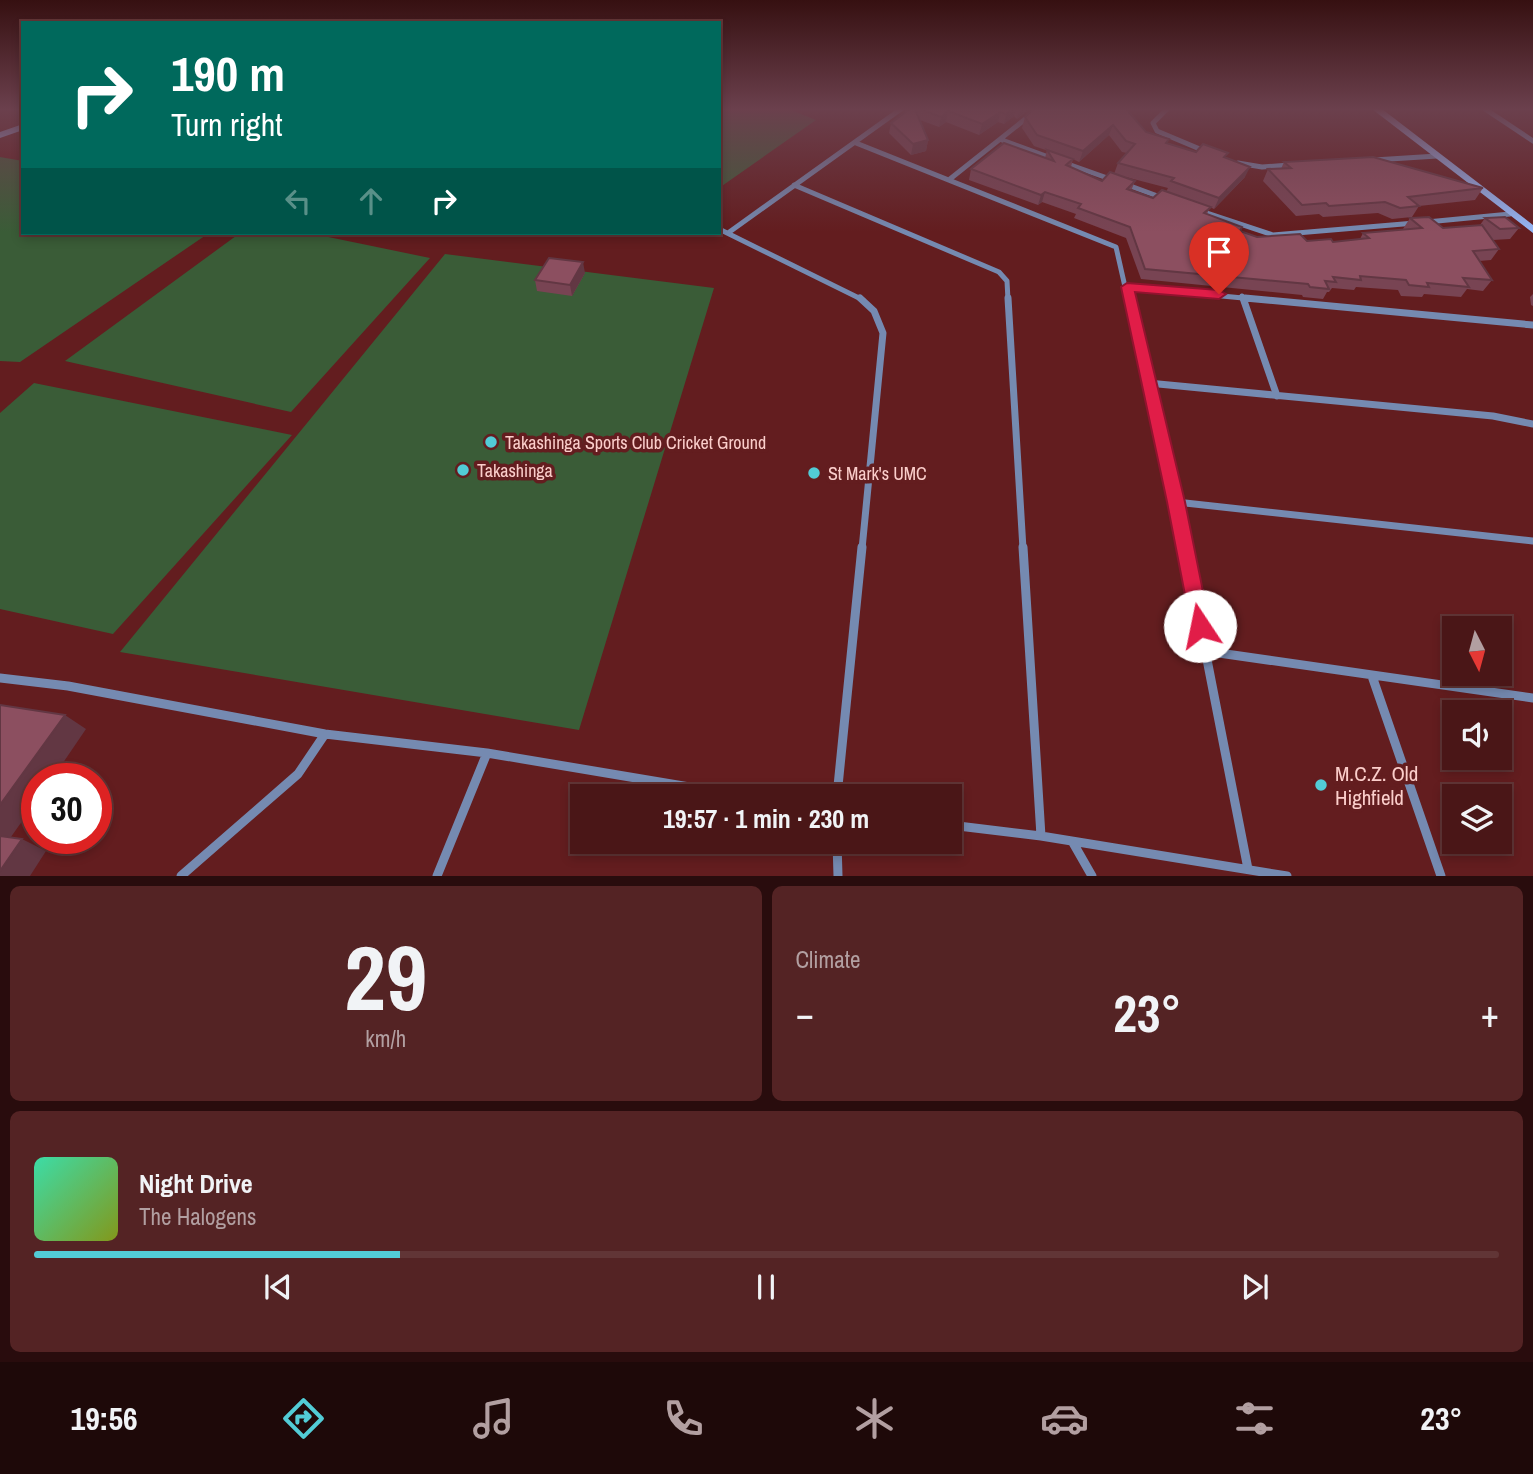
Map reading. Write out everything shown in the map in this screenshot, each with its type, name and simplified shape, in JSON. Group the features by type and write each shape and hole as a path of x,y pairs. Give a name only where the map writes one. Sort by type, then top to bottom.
{"street":[{"path":"728,233 846,150"},
{"path":"874,150 1112,244 1118,251 1176,502 1248,869"},
{"path":"950,179 989,150"},
{"path":"1029,150 1169,200"},
{"path":"1203,150 1218,156"},
{"path":"1429,150 1533,230"},
{"path":"1369,160 1437,156"},
{"path":"1229,161 1254,167 1302,164"},
{"path":"794,185 999,272 1007,281 1041,836"},
{"path":"1195,209 1273,235 1510,214"},
{"path":"721,230 862,299 874,312 883,333 837,784"},
{"path":"1127,287 1533,325"},
{"path":"1242,296 1277,396"},
{"path":"1149,383 1493,416 1533,424"},
{"path":"1176,502 1533,541"},
{"path":"1205,651 1533,698"},
{"path":"1372,676 1441,876"},
{"path":"0,678 68,686 325,734 487,753 672,784"},
{"path":"181,876 298,774 325,734"},
{"path":"436,876 487,753"},
{"path":"962,826 1041,836 1287,876"},
{"path":"1072,841 1092,876"},
{"path":"837,854 838,876"}],"green space":[{"path":"721,150 773,150 721,187"},
{"path":"0,157 21,161 21,235 206,235 20,362 0,361"},
{"path":"237,235 319,235 430,258 291,412 65,361"},
{"name":"Takashinga","path":"445,254 714,288 579,730 120,652"},
{"path":"34,383 292,435 113,634 0,609 0,413"}],"building":[{"path":"995,150 1023,150 1054,161 1047,150 1073,159 1066,165 1102,181 1110,172 1135,181 1127,189 1153,198 1162,190 1211,207 1204,213 1242,227 1240,231 1257,237 1300,234 1307,241 1331,239 1333,242 1369,238 1363,233 1422,228 1410,218 1429,217 1443,228 1482,225 1499,249 1473,251 1492,280 1463,278 1469,287 1427,283 1429,287 1409,285 1406,280 1360,276 1361,280 1333,277 1336,282 1325,281 1329,289 1310,287 1308,284 1145,269 1130,227 1078,208 1081,204 1045,192 1041,195 971,169"},
{"path":"1130,150 1196,152 1219,150 1228,153 1224,157 1250,167 1219,198 1171,181 1174,178 1118,163"},
{"path":"1373,157 1483,188 1408,197 1419,206 1400,208 1385,202 1302,205 1268,169 1291,168 1284,162"},
{"path":"1505,217 1519,228 1500,229 1485,218"},
{"path":"549,258 583,262 570,285 535,280"},
{"path":"0,705 65,715 30,763 21,763 21,776 0,805"},
{"path":"0,836 21,839 21,840 0,871"}],"place":[{"name":"Takashinga Sports Club Cricket Ground","path":"491,442"},
{"name":"Takashinga","path":"463,470"},
{"name":"St Mark's UMC","path":"814,473"},
{"name":"M.C.Z. Old Highfield","path":"1321,785"}],"route":[{"path":"1200,626 1176,502 1127,287 1219,294"}]}
